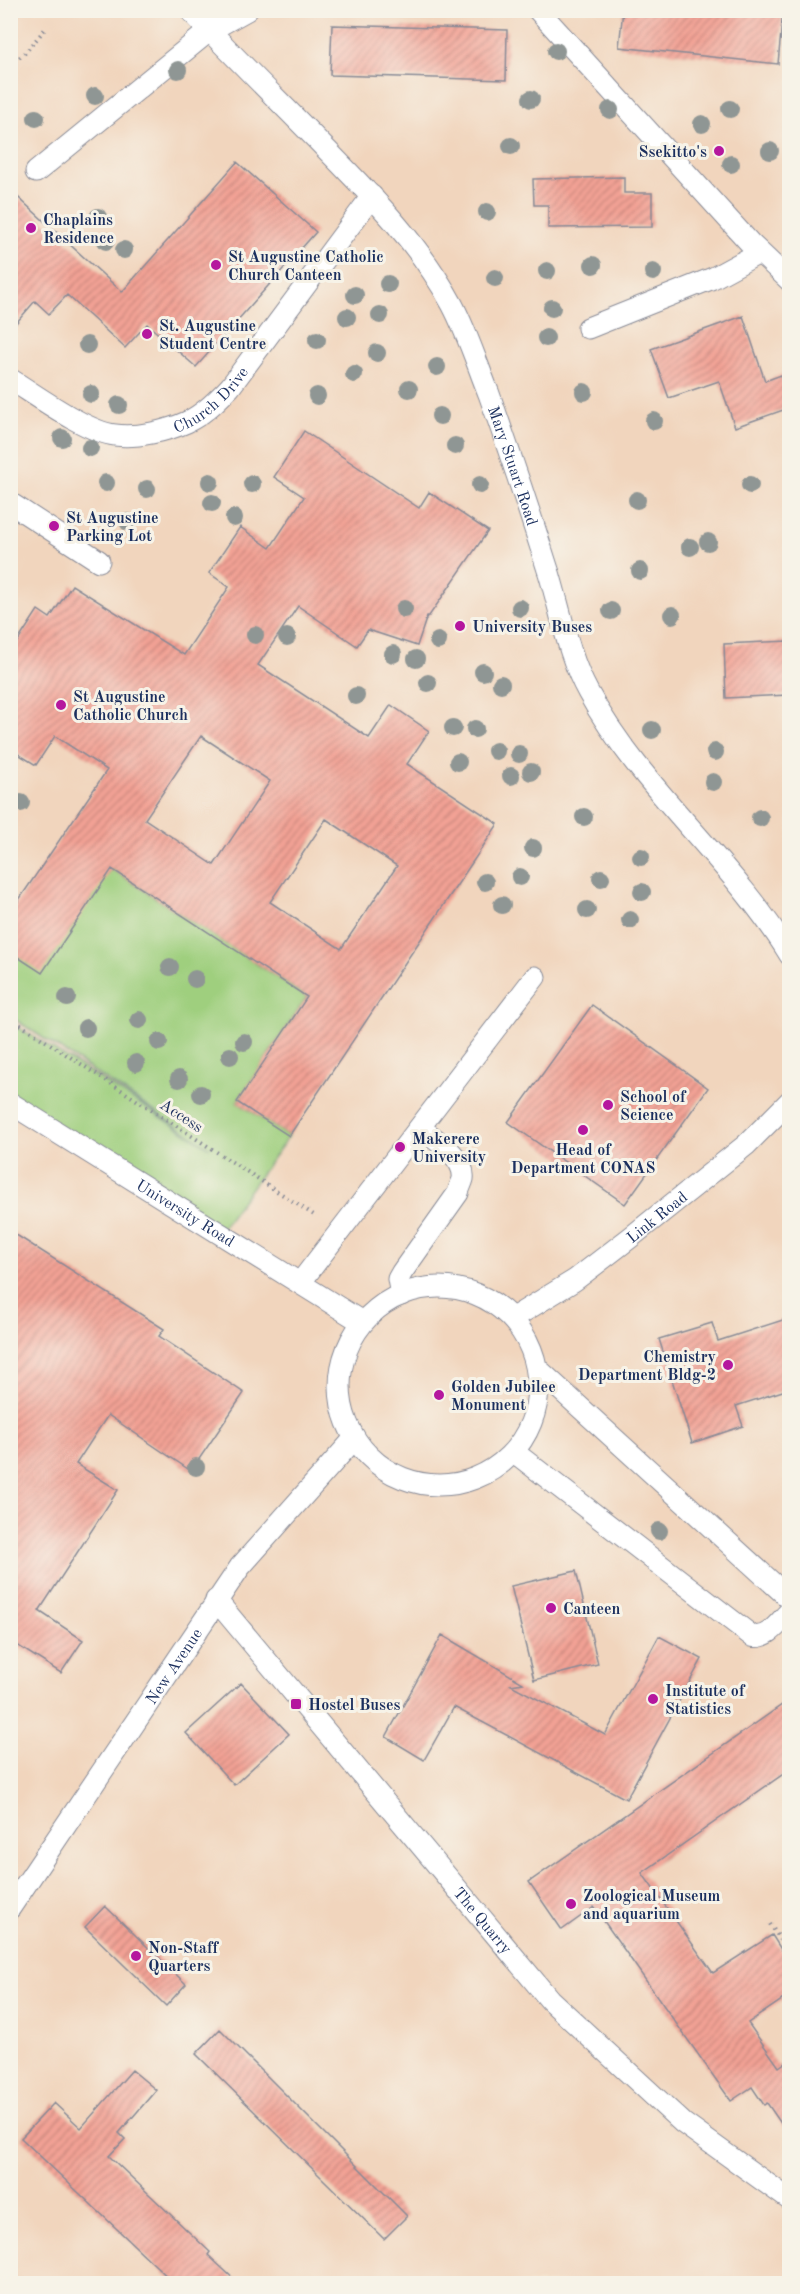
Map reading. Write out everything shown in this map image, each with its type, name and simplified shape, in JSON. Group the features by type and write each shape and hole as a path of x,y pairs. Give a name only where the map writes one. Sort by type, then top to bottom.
{"lane":[{"name":"Mary Stuart Road","path":"190,10 372,196 404,232 452,303 469,341 507,443 570,647 587,690 611,729 638,765 751,900 789,955"},
{"path":"36,172 209,31 247,10"},
{"path":"538,10 759,253 789,281"},
{"name":"Church Drive","path":"10,379 95,429 114,435 141,435 187,422 201,413 230,387 372,196"},
{"path":"588,328 713,278 759,253"},
{"path":"10,502 99,561"},
{"path":"300,1284 535,976"},
{"name":"Link Road","path":"513,1318 575,1280 631,1237 746,1145 789,1101"},
{"name":"University Road","path":"10,1103 362,1322"},
{"path":"401,1295 398,1279 458,1193 463,1180 463,1171 458,1159 420,1128"},
{"path":"454,1287 486,1298 513,1318 530,1342 539,1370 539,1399 530,1428 514,1452 490,1472 461,1483 431,1486 401,1478 374,1462 354,1439 342,1410 339,1379 346,1349 362,1322 388,1300 401,1295 419,1288 454,1287"},
{"path":"539,1370 789,1599"},
{"name":"New Avenue","path":"10,1908 216,1600 271,1531 354,1439"},
{"path":"514,1452 752,1636 762,1637 768,1633 789,1611"},
{"name":"The Quarry","path":"216,1600 550,2000 683,2123 789,2200"}],"path":[{"path":"10,65 26,53 45,29"},
{"name":"Access","path":"10,1018 340,1232"},
{"path":"770,1924 789,1954"}],"shaded area":[{"name":"Makerere University","path":"11,11 789,11 789,2283 11,2283"}],"green space":[{"path":"112,869 307,997 237,1102 289,1136 219,1232 11,1101 10,1022 210,1148 11,1017 11,952"}],"building":[{"path":"623,10 783,10 778,64 619,47"},
{"path":"332,25 507,30 506,80 330,75"},
{"name":"St Augustine Catholic Church Canteen","path":"237,162 316,232 196,367 147,324 125,348 67,295 49,314 35,301 10,330 10,190 122,292"},
{"path":"624,177 624,193 652,193 652,227 548,228 548,205 534,205 533,179"},
{"path":"743,316 765,381 789,372 789,408 735,427 719,381 669,398 651,349"},
{"path":"304,431 419,508 429,492 488,531 427,616 417,646 368,630 357,646 298,606 258,665 369,738 391,705 429,731 407,764 498,824 289,1136 237,1102 307,997 112,869 42,973 10,952 10,913 107,770 55,736 36,765 10,749 10,653 38,610 50,618 72,585 184,655 229,587 209,573 240,527 270,548 304,497 274,477","holes":["201,736 270,781 214,865 145,819","326,819 397,866 341,949 270,902"]},
{"path":"789,641 789,695 726,698 724,644"},
{"name":"School of Science","path":"592,1005 708,1088 625,1204 508,1122"},
{"path":"10,1231 164,1329 159,1336 244,1393 191,1471 108,1415 76,1464 118,1490 39,1611 83,1640 61,1673 17,1645 10,1655"},
{"name":"Chemistry Department Bldg-2","path":"789,1318 789,1389 736,1406 743,1426 692,1443 659,1339 712,1323 718,1341"},
{"name":"Canteen","path":"576,1571 598,1664 534,1680 511,1586"},
{"name":"Institute of Statistics","path":"442,1635 523,1683 511,1685 605,1735 659,1636 702,1659 626,1799 454,1707 424,1760 386,1737"},
{"path":"241,1683 289,1734 234,1785 186,1733"},
{"name":"Zoological Museum and aquarium","path":"789,1700 789,1770 642,1873 713,1973 772,1935 789,1962 789,1995 748,2023 779,2067 789,2060 789,2135 767,2103 764,2105 752,2087 731,2101 594,1907 562,1930 529,1882"},
{"name":"Non-Staff Quarters","path":"105,1906 186,1984 166,2006 85,1927"},
{"path":"220,2029 407,2216 384,2239 196,2054"},
{"path":"132,2070 156,2090 119,2133 125,2139 109,2156 210,2252 208,2255 238,2283 174,2283 21,2138 54,2103 81,2128"}],"place":[{"name":"Ssekitto's","path":"719,151"},
{"name":"Chaplains Residence","path":"31,228"},
{"name":"St Augustine Catholic Church Canteen","path":"216,265"},
{"name":"St. Augustine Student Centre","path":"147,334"},
{"name":"St Augustine Parking Lot","path":"54,526"},
{"name":"University Buses","path":"460,626"},
{"name":"St Augustine Catholic Church","path":"61,705"},
{"name":"School of Science","path":"608,1105"},
{"name":"Head of Department CONAS","path":"583,1130"},
{"name":"Makerere University","path":"400,1147"},
{"name":"Chemistry Department Bldg-2","path":"728,1365"},
{"name":"Golden Jubilee Monument","path":"439,1395"},
{"name":"Canteen","path":"551,1608"},
{"name":"Institute of Statistics","path":"653,1699"},
{"name":"Hostel Buses","path":"296,1704"},
{"name":"Zoological Museum and aquarium","path":"571,1904"},
{"name":"Non-Staff Quarters","path":"136,1956"}]}
